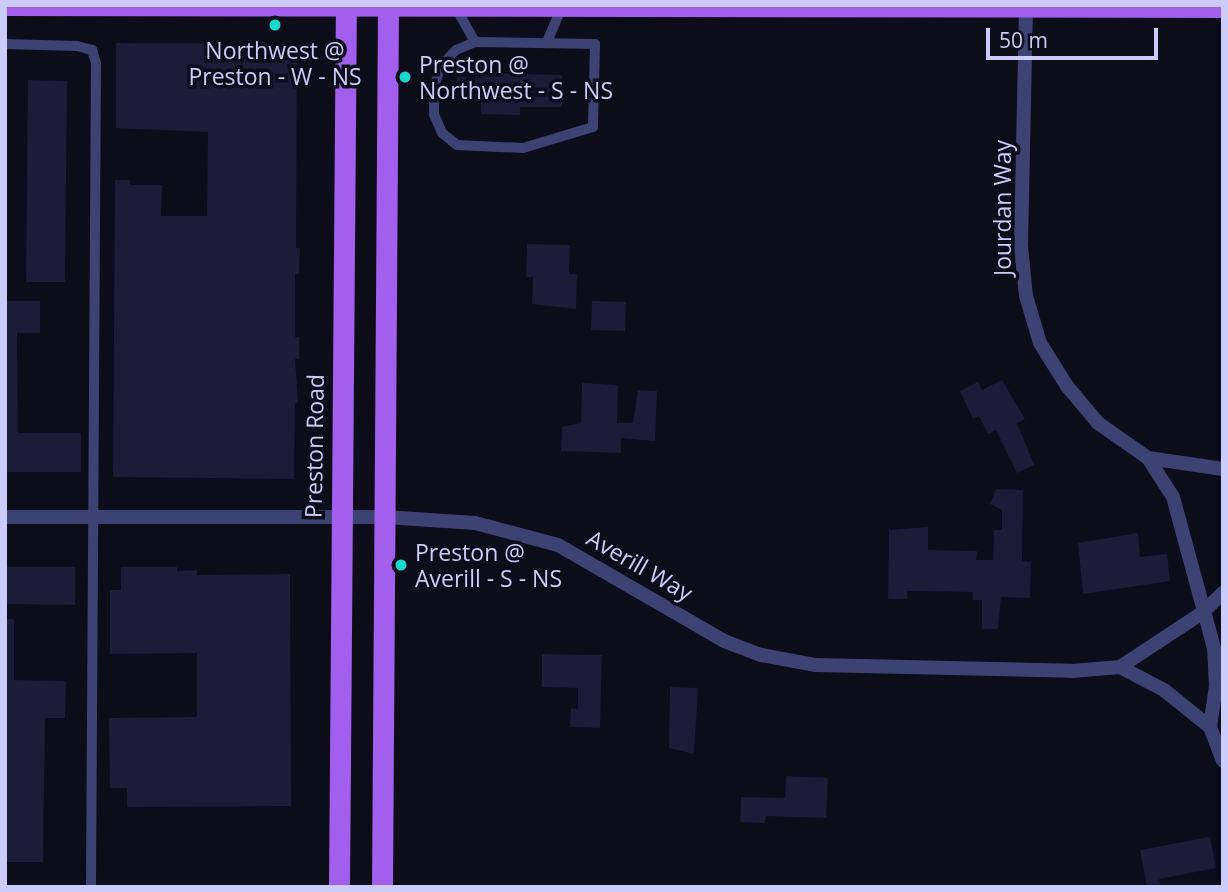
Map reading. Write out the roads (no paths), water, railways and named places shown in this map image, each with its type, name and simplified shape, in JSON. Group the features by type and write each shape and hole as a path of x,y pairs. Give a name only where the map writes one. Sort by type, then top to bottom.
{"main road":[{"path":"5,5 1223,7"},
{"name":"Preston Road","path":"339,887 339,519 346,6"},
{"path":"382,887 388,6"}],"street":[{"name":"Jourdan Way","path":"1026,6 1021,246 1026,296 1040,343 1067,386 1098,423 1148,458 1176,507 1202,613 1214,648 1216,686 1210,727 1223,761"},
{"path":"1148,458 1223,469"},
{"name":"Averill Way","path":"5,517 385,517 475,523 558,545 724,640 761,655 816,665 1072,671 1120,667 1202,613 1223,593"},
{"path":"1120,667 1164,690 1210,727"}],"lane":[{"path":"455,6 475,42"},
{"path":"547,42 562,6"},
{"path":"475,42 595,44 593,127 523,148 457,145 442,133 434,114 434,88 441,66 456,50 475,42"},
{"path":"5,44 77,46 92,50 96,63 91,887"}],"place":[{"name":"Northwest @ Preston - W - NS","path":"275,25"},
{"name":"Preston @ Northwest - S - NS","path":"405,77"},
{"name":"Preston @ Averill - S - NS","path":"401,565"}]}
